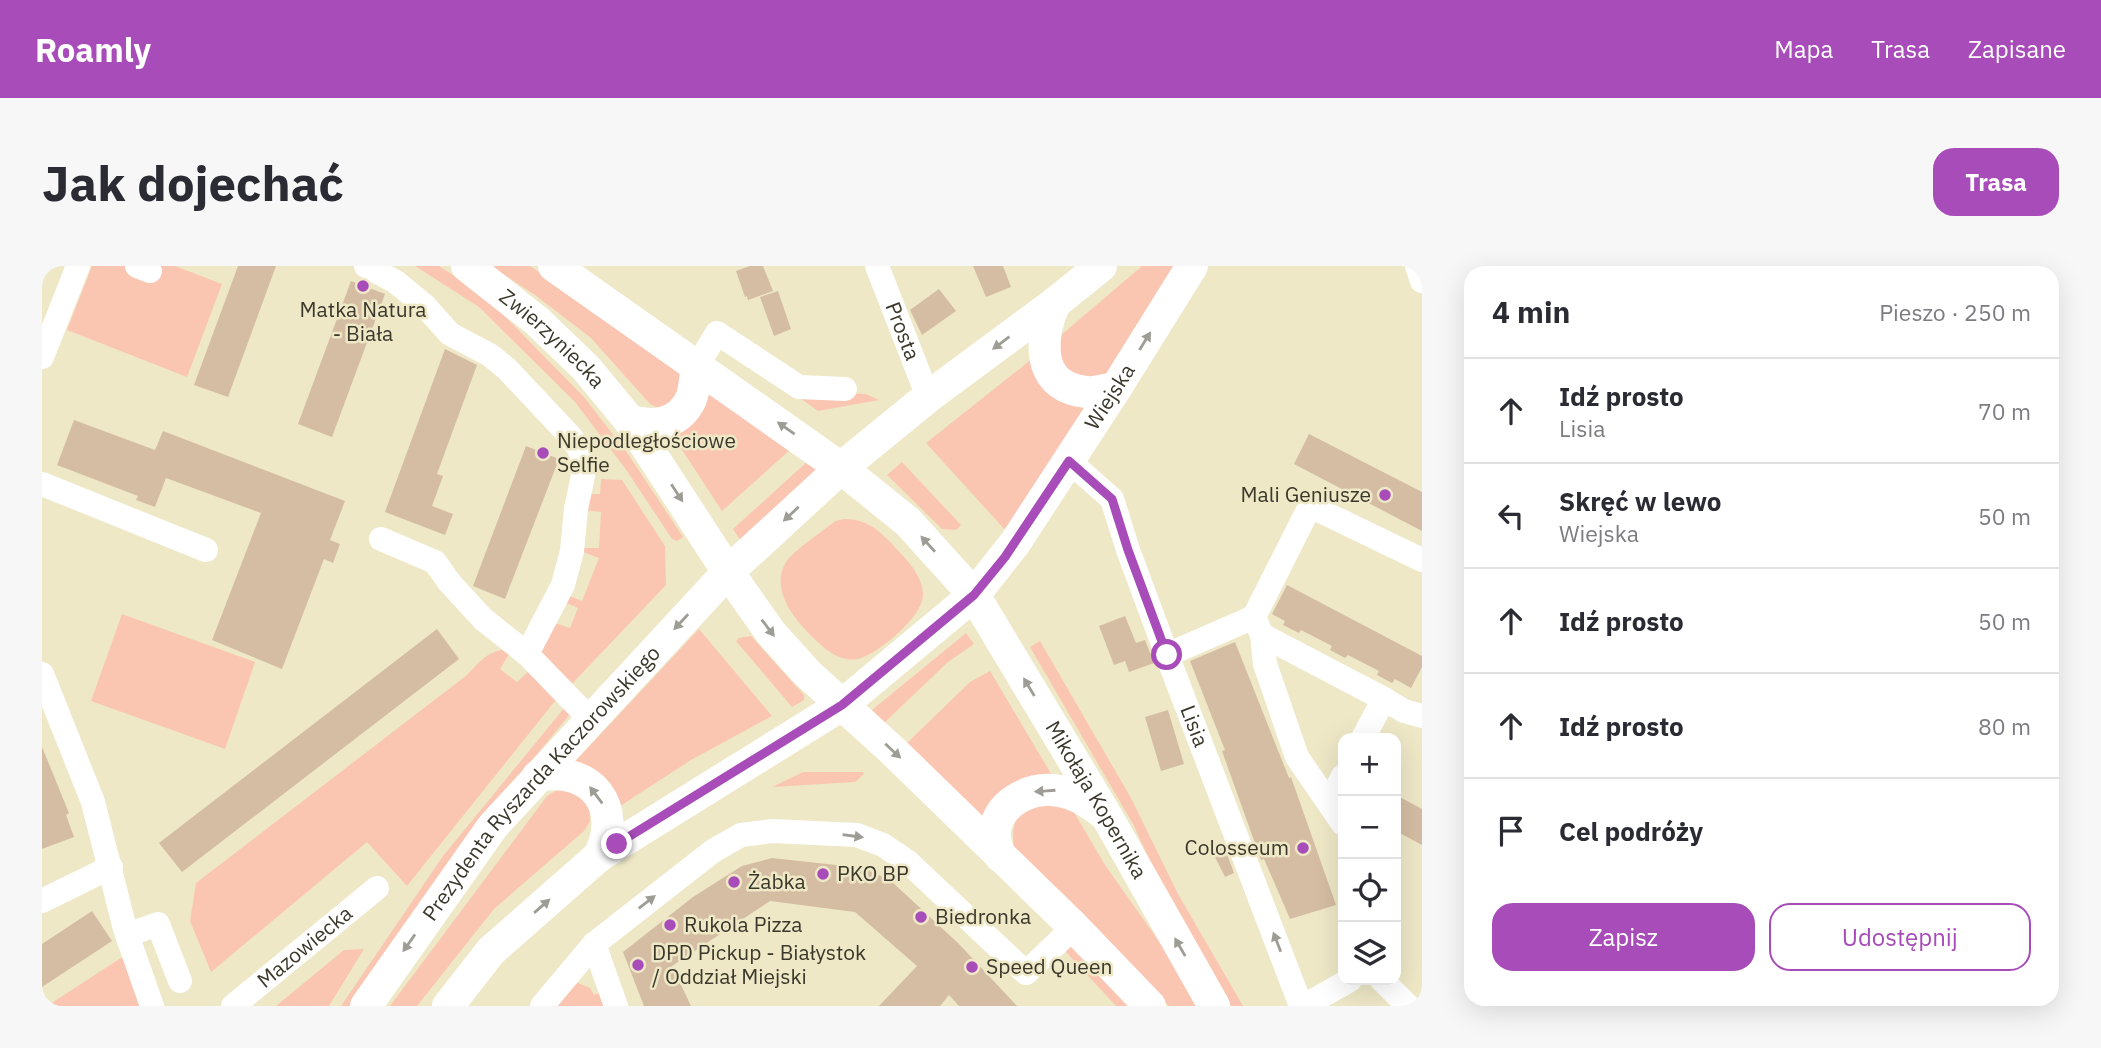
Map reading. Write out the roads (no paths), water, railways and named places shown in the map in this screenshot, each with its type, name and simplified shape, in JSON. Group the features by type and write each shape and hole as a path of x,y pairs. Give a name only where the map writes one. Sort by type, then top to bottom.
{"main road":[{"name":"Zwierzyniecka","path":"467,266 537,321 586,368 629,419 728,572 771,633 807,673 842,705"},
{"path":"554,266 841,468 928,397 1101,266"},
{"name":"Wiejska","path":"842,705 974,595 1005,557 1192,266"},
{"path":"1055,303 1045,330 1044,351 1049,370 1060,384 1076,390 1092,393 1116,387"},
{"path":"629,419 643,425 657,425 671,420 683,411 691,399 697,366"},
{"name":"Prezydenta Ryszarda Kaczorowskiego","path":"366,1006 492,826 728,572 841,468"},
{"name":"Mikołaja Kopernika","path":"841,468 908,522 974,595 1106,815 1214,1006"},
{"path":"448,1006 491,951 598,856 842,705 1074,927 1150,1006"},
{"path":"538,776 554,773 571,775 586,782 598,794 606,808 608,825 606,841 598,856"},
{"path":"1000,856 995,830 997,823 1009,805 1021,796 1039,790 1060,791 1083,798 1106,815"}],"street":[{"path":"42,357 78,266"},
{"path":"366,266 397,282 424,305 450,334 490,355 507,369 580,450 583,476 576,509 572,551 563,585 527,654"},
{"name":"Prosta","path":"877,266 928,397"},
{"path":"1417,266 1422,281"},
{"path":"697,366 717,333 799,387 845,390"},
{"name":"Lisia","path":"1069,461 1112,499 1167,655 1303,1006"},
{"path":"42,484 206,550"},
{"path":"1336,813 1297,757 1265,664 1258,626 1310,506 1422,560"},
{"path":"381,539 435,562 449,582 483,619 527,654 590,719"},
{"path":"1167,655 1258,626 1404,710 1422,716"},
{"path":"42,674 93,802 127,935 152,1006"},
{"path":"1366,733 1384,699"},
{"path":"541,1006 594,944 713,851 741,835 772,831 857,835 883,845 908,862 1026,973 1074,927"},
{"path":"42,901 111,867"},
{"name":"Mazowiecka","path":"233,1006 376,888"},
{"path":"127,935 158,924 180,981"},
{"path":"594,944 616,1006"},
{"path":"1303,1006 1341,985"},
{"path":"1387,985 1408,1006"}],"place":[{"name":"Matka Natura - Biała","path":"363,286"},
{"name":"Niepodległościowe Selfie","path":"543,453"},
{"name":"Mali Geniusze","path":"1385,495"},
{"name":"Colosseum","path":"1303,848"},
{"name":"PKO BP","path":"823,874"},
{"name":"Żabka","path":"734,882"},
{"name":"Biedronka","path":"921,917"},
{"name":"Rukola Pizza","path":"670,925"},
{"name":"DPD Pickup - Białystok / Oddział Miejski","path":"638,965"},
{"name":"Speed Queen","path":"972,967"}]}
